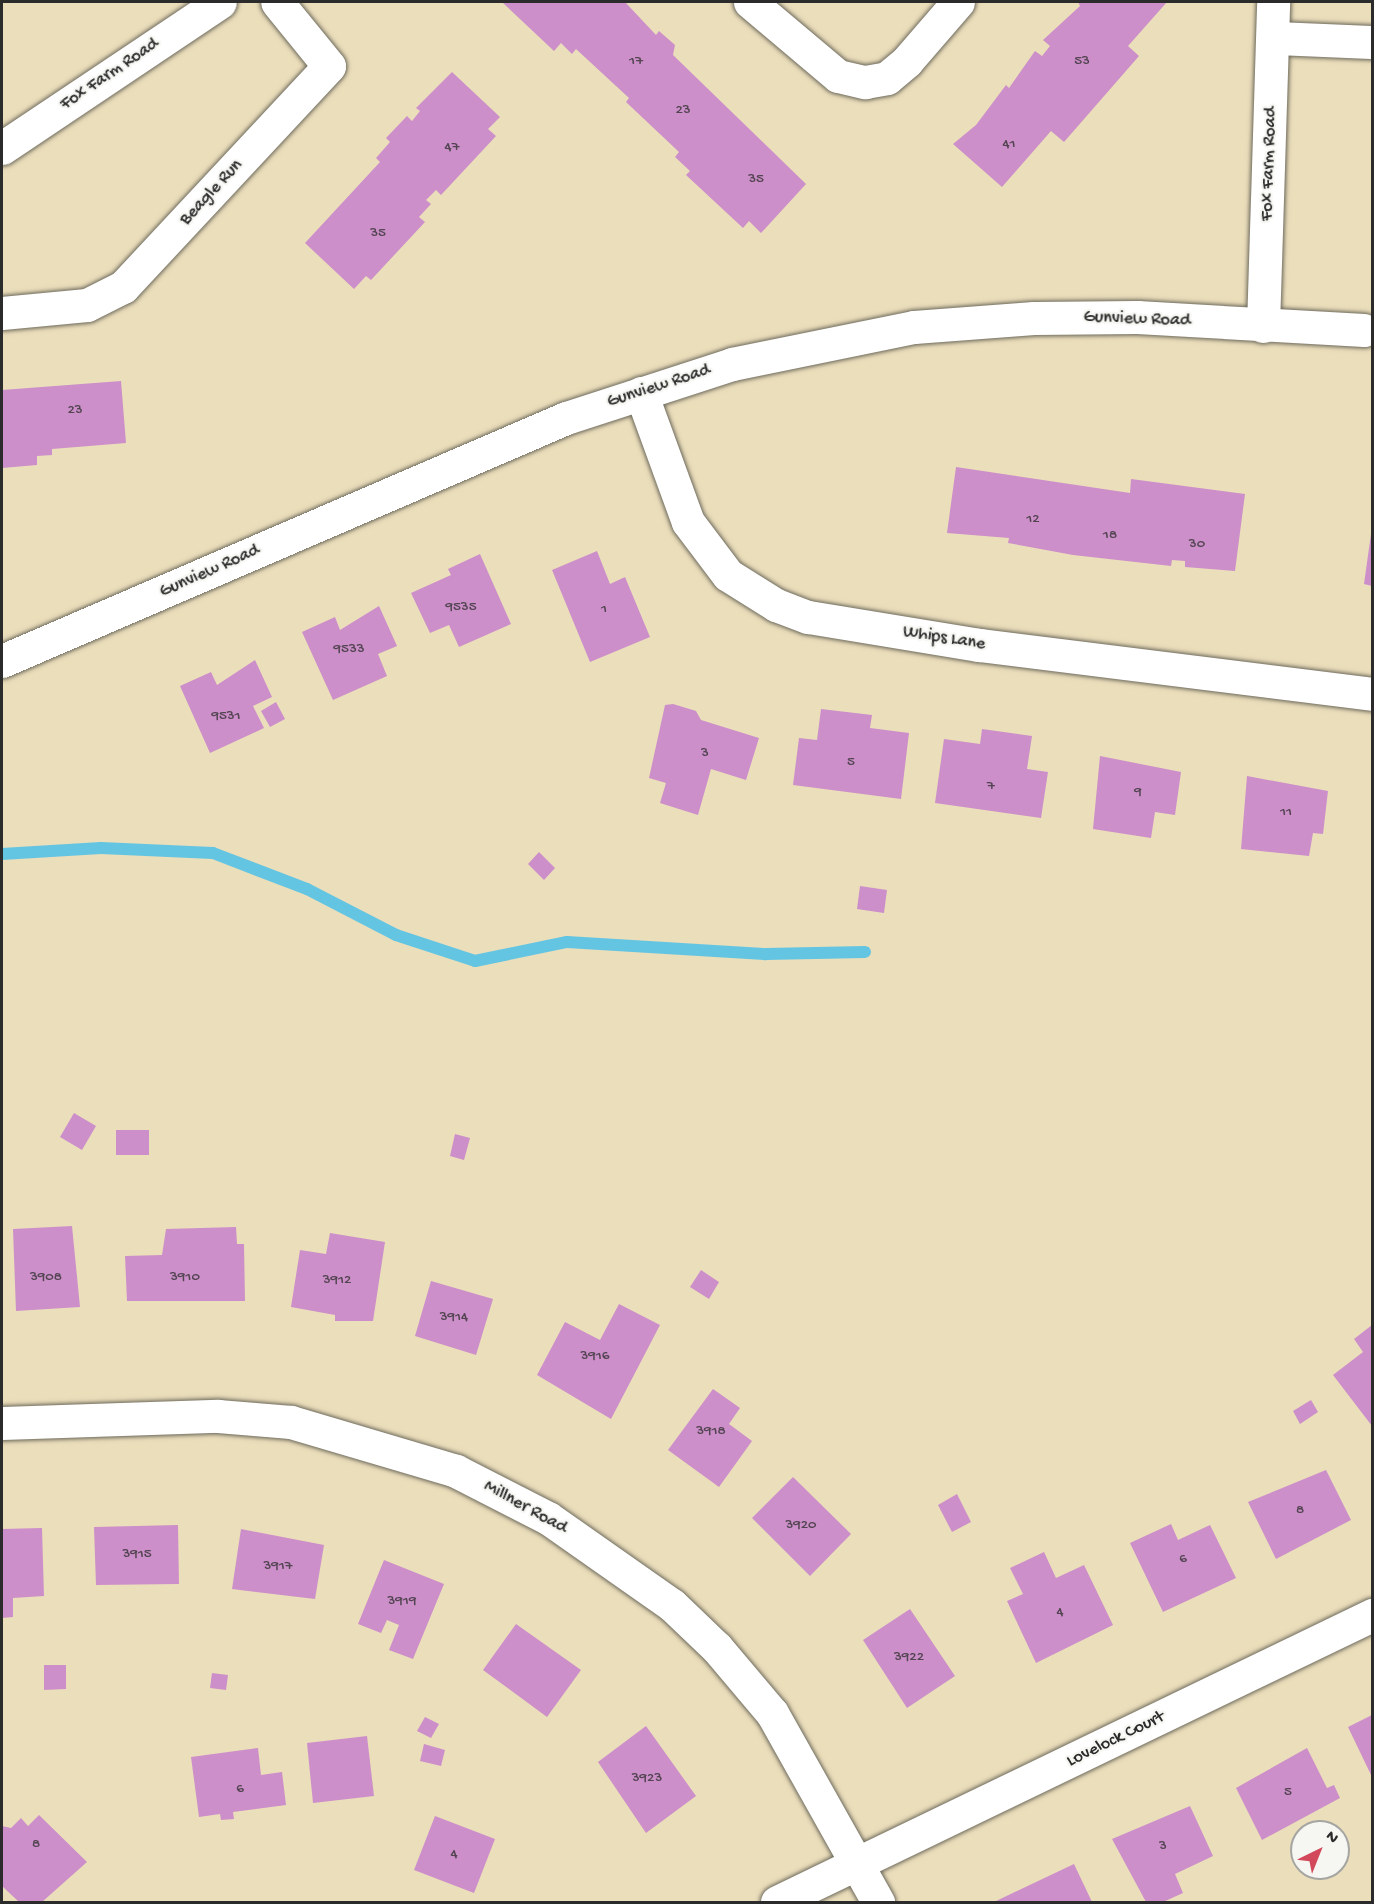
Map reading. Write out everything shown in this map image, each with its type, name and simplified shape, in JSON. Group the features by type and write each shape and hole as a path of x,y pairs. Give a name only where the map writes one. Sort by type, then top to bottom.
{"street":[{"name":"Fox Farm Road","path":"2,148 220,2"},
{"name":"Beagle Run","path":"2,313 87,305 123,287 329,66 277,2"},
{"path":"750,2 837,76 865,82 887,78 907,61 958,2"},
{"name":"Fox Farm Road","path":"1263,326 1275,38 1273,2"},
{"path":"1275,38 1372,42"},
{"name":"Gunview Road","path":"2,661 449,467 641,393 732,364 914,327 1125,317 1364,330"},
{"name":"Whips Lane","path":"641,393 688,522 728,575 776,605 808,617 979,645 1372,694"},
{"name":"Millner Road","path":"2,1423 218,1416 291,1422 456,1471 548,1518 672,1605 717,1648 772,1713 878,1902"},
{"name":"Lovelock Court","path":"777,1902 1372,1615"}],"building":[{"path":"502,2 625,2 656,35 659,31 675,45 673,55 806,184 761,233 749,221 743,228 686,175 690,171 675,157 679,152 626,102 629,98 576,49 572,54 561,43 554,51"},
{"path":"1078,2 1167,2 1128,46 1139,56 1064,142 1051,131 1002,187 953,144 976,125 1006,85 1009,88 1035,51 1042,56 1050,46 1043,40 1080,6"},
{"path":"452,72 500,117 488,129 496,136 441,195 436,190 426,200 431,204 419,217 425,222 371,280 366,276 354,289 305,243 380,162 376,158 390,142 386,138 407,116 412,121 420,111 416,108"},
{"path":"121,381 126,443 52,449 52,455 37,456 37,465 2,468 2,390"},
{"path":"956,467 1130,493 1131,479 1245,494 1235,571 1185,567 1185,561 1172,560 1171,566 1073,555 1008,543 1009,538 947,533"},
{"path":"1372,535 1372,586 1364,584"},
{"path":"597,551 610,584 625,577 650,637 590,662 552,570"},
{"path":"480,554 511,624 459,647 449,625 430,633 411,593 451,575 448,569"},
{"path":"379,606 397,646 378,654 387,676 333,700 302,632 335,617 340,630"},
{"path":"255,660 272,697 253,706 264,728 210,753 180,686 211,672 217,685"},
{"path":"276,702 285,719 270,727 261,711"},
{"path":"673,704 696,711 701,720 759,738 746,780 711,769 698,815 660,803 666,783 649,778 665,705"},
{"path":"821,709 872,715 870,728 909,733 901,799 793,785 799,738 817,740"},
{"path":"982,729 1032,736 1027,769 1048,772 1041,818 935,803 944,739 980,744"},
{"path":"1100,756 1181,772 1175,815 1155,812 1151,838 1093,829"},
{"path":"1247,776 1328,791 1323,834 1313,833 1309,856 1241,849"},
{"path":"539,852 555,868 544,880 528,864"},
{"path":"860,886 887,890 884,913 857,909"},
{"path":"74,1113 96,1126 82,1150 60,1137"},
{"path":"116,1130 149,1130 149,1155 116,1155"},
{"path":"455,1134 470,1138 464,1160 450,1156"},
{"path":"72,1226 80,1307 16,1311 13,1229"},
{"path":"236,1227 237,1244 244,1244 245,1301 127,1301 125,1256 162,1255 166,1229"},
{"path":"330,1233 385,1242 373,1321 335,1321 335,1315 291,1307 300,1250 326,1254"},
{"path":"701,1270 719,1282 709,1299 690,1287"},
{"path":"431,1281 493,1299 476,1355 415,1336"},
{"path":"619,1304 660,1325 611,1419 537,1375 565,1322 600,1340"},
{"path":"1372,1325 1372,1426 1333,1375 1363,1352 1354,1339"},
{"path":"713,1389 740,1408 729,1424 752,1441 719,1487 668,1450"},
{"path":"1311,1400 1318,1412 1300,1424 1293,1411"},
{"path":"1326,1470 1351,1520 1276,1559 1248,1502"},
{"path":"793,1477 851,1534 810,1576 752,1518"},
{"path":"957,1494 971,1522 952,1532 938,1505"},
{"path":"1171,1524 1178,1540 1210,1525 1236,1578 1163,1612 1130,1543"},
{"path":"178,1525 179,1584 96,1585 94,1527"},
{"path":"42,1528 44,1596 13,1598 13,1617 2,1618 2,1529"},
{"path":"241,1529 324,1545 315,1599 232,1589"},
{"path":"1044,1552 1056,1578 1084,1565 1113,1625 1036,1663 1007,1601 1023,1594 1010,1568"},
{"path":"384,1560 444,1584 413,1659 389,1650 399,1625 387,1620 381,1633 358,1624"},
{"path":"910,1609 955,1676 907,1708 863,1640"},
{"path":"516,1624 581,1670 547,1717 483,1670"},
{"path":"44,1665 66,1665 66,1689 44,1690"},
{"path":"212,1673 228,1675 226,1690 210,1688"},
{"path":"1372,1715 1372,1777 1348,1727"},
{"path":"425,1717 439,1724 431,1738 417,1731"},
{"path":"646,1726 696,1796 646,1833 598,1762"},
{"path":"367,1736 374,1796 313,1803 307,1743"},
{"path":"424,1744 445,1750 441,1766 420,1761"},
{"path":"258,1748 261,1775 282,1772 286,1805 233,1812 234,1819 221,1820 220,1814 199,1817 191,1757"},
{"path":"1307,1748 1327,1788 1334,1785 1340,1798 1299,1820 1290,1820 1290,1825 1262,1840 1236,1788"},
{"path":"1190,1806 1213,1856 1175,1874 1183,1893 1163,1902 1146,1902 1112,1839"},
{"path":"39,1815 87,1862 42,1902 19,1902 2,1886 2,1826 11,1828 21,1818 28,1826"},
{"path":"435,1816 495,1839 474,1893 414,1870"},
{"path":"1074,1864 1092,1902 994,1902"}],"waterway":[{"path":"2,854 101,848 213,853 307,889 396,935 475,961 567,942 766,954 865,952"}]}
